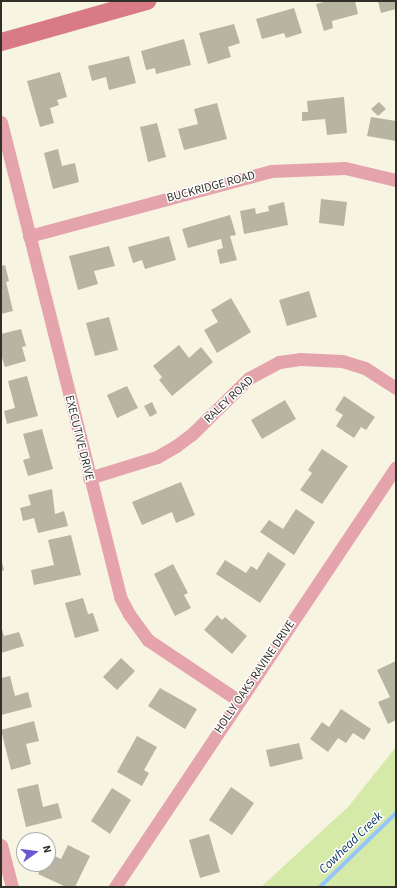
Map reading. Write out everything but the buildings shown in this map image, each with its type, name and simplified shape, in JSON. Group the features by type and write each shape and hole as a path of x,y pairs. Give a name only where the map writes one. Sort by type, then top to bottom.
{"main road":[{"path":"1,42 147,1"}],"street":[{"name":"EXECUTIVE DRIVE","path":"1,122 120,597 129,614 148,640 239,701"},
{"name":"BUCKRIDGE ROAD","path":"29,236 271,171 299,168 345,168 396,180"},
{"name":"RALEY ROAD","path":"89,478 157,457 176,446 192,434 249,378 279,362 300,359 342,360 364,368 396,388"},
{"name":"HOLLY OAKS RAVINE DRIVE","path":"114,887 396,467"},
{"path":"1,845 12,887"}],"green space":[{"path":"396,747 396,887 261,887 348,807"}],"waterway":[{"name":"Cowhead Creek","path":"320,887 396,813"}]}
